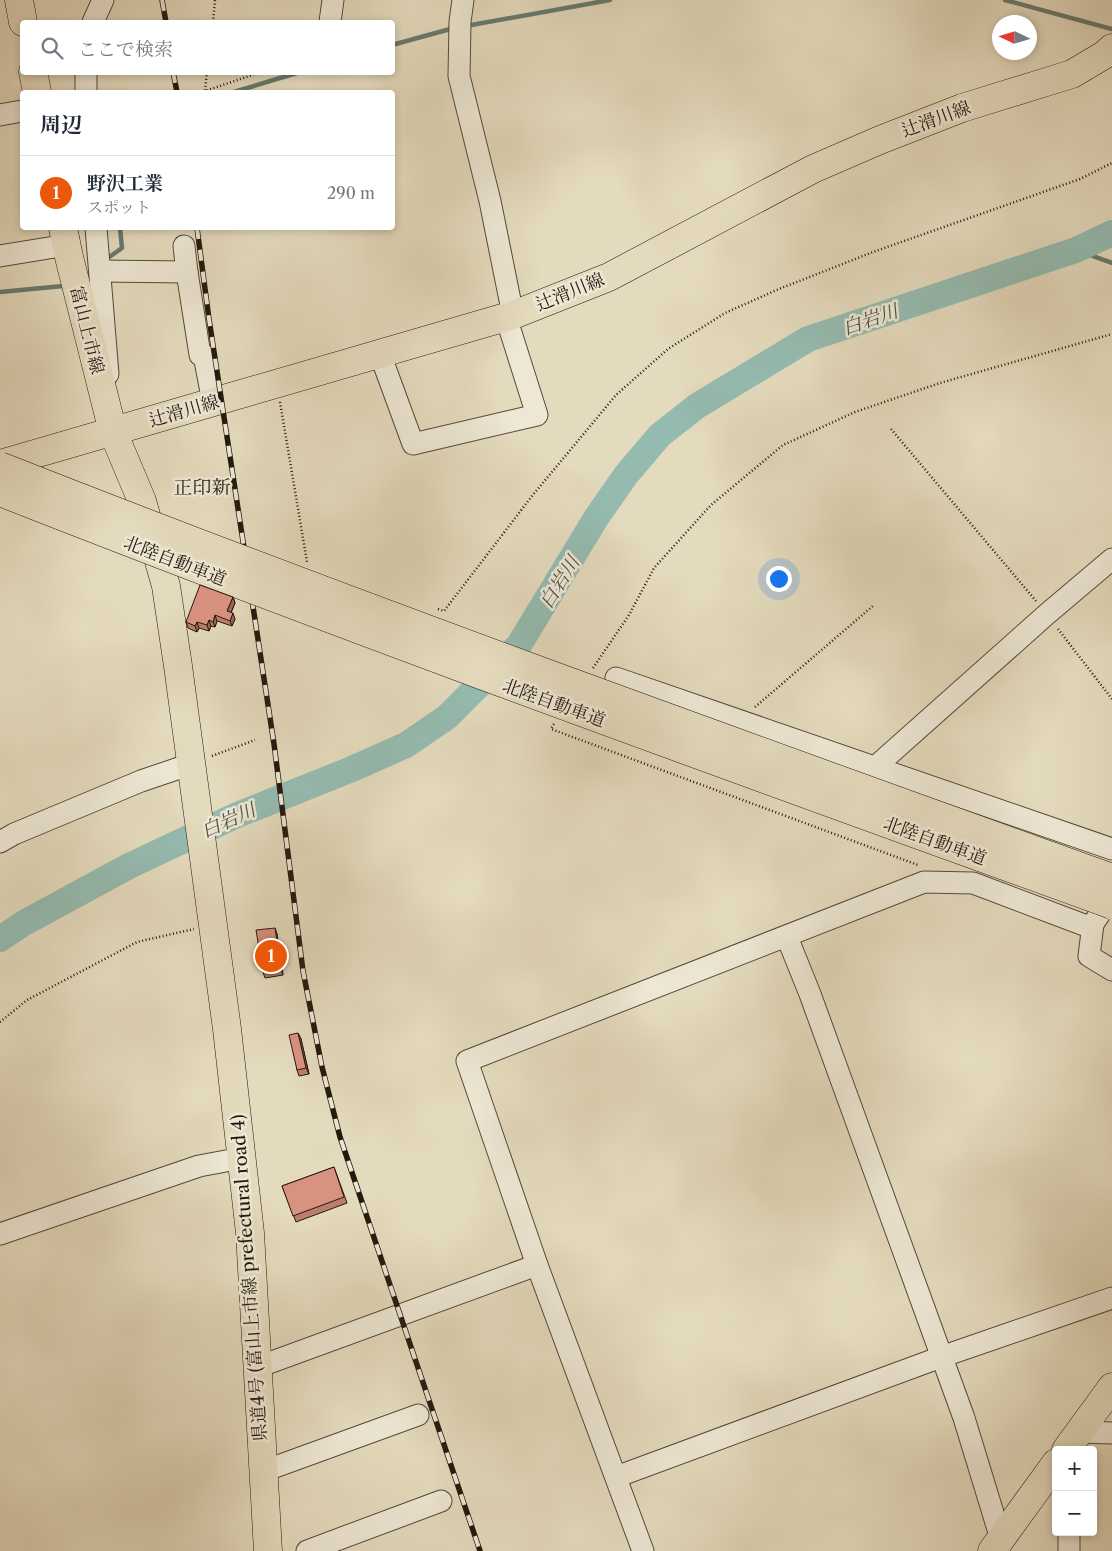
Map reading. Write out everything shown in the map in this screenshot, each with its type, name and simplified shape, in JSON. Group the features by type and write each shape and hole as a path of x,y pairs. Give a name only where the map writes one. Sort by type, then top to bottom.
{"main road":[{"path":"19,0 24,20"},
{"name":"辻滑川線","path":"4,460 113,432 510,316 609,277 813,169 962,108 1072,74 1104,55 1112,48"},
{"path":"33,75 36,90"},
{"name":"富山上市線","path":"65,236 113,432"},
{"path":"113,432 142,500 166,586 212,920"},
{"name":"北陸自動車道","path":"4,460 117,512 395,618 1112,878"},
{"name":"北陸自動車道","path":"0,492 340,624 1112,905"},
{"name":"県道4号 (富山上市線 prefectural road 4)","path":"212,920 227,1029 250,1233 268,1551"},
{"path":"1072,1441 1112,1387"},
{"path":"996,1545 1052,1468"}],"street":[{"path":"94,20 103,0"},
{"path":"330,20 333,0"},
{"path":"380,354 414,444 536,415 510,316 490,201 459,76 460,22 463,0"},
{"path":"86,75 86,90"},
{"path":"0,115 20,110"},
{"path":"96,230 113,432"},
{"path":"0,256 65,236"},
{"path":"184,246 200,355 204,355 211,392"},
{"path":"100,271 187,272"},
{"path":"874,768 1047,614 1112,559"},
{"path":"616,678 1112,849"},
{"path":"0,842 14,834 141,781 191,764"},
{"path":"643,1551 537,1265 466,1061 924,882 973,883 1092,928"},
{"path":"1112,897 1093,924 1089,956 1112,970"},
{"path":"787,936 810,994 964,1418 996,1545"},
{"path":"0,1234 199,1166 242,1158"},
{"path":"258,1367 537,1265"},
{"path":"616,1477 941,1357 1112,1298"},
{"path":"264,1471 418,1415"},
{"path":"1072,1441 1112,1432"},
{"path":"307,1551 441,1501"},
{"path":"1069,1536 1069,1551"}],"path":[{"path":"213,20 215,0"},
{"path":"207,75 205,90 252,75"},
{"path":"435,608 444,611 532,496 616,395 668,349 725,313 780,289 873,252 1080,179 1112,163"},
{"path":"590,672 629,615 654,568 711,505 783,445 854,412 940,384 1112,334"},
{"path":"277,384 308,565"},
{"path":"891,429 1047,614 1112,699"},
{"path":"738,721 874,605"},
{"path":"556,720 551,729 920,865"},
{"path":"191,764 255,740"},
{"path":"0,1022 27,1000 137,942 212,920"}],"building":[{"path":"200,585 233,597 227,611 233,613 230,621 215,615 213,622 209,620 207,625 197,622 195,626 186,622"},
{"path":"275,928 281,969 263,972 256,930"},
{"path":"298,1033 306,1068 297,1070 289,1035"},
{"path":"334,1167 344,1197 293,1216 282,1186"}],"waterway":[{"path":"466,26 610,0"},
{"path":"1005,0 1112,29"},
{"path":"395,44 454,28"},
{"path":"241,90 290,75"},
{"path":"105,260 122,248 120,230"},
{"name":"白岩川","path":"0,939 24,923 129,866 235,816 406,745 447,717 519,645 596,518 626,475 660,435 697,406 808,339 1076,250 1112,233"},
{"path":"1076,250 1112,263"},
{"path":"0,292 63,286 66,284"}],"railway":[{"path":"162,0 166,20"},
{"path":"174,75 177,90"},
{"path":"197,230 209,319 274,744 303,971 322,1067 340,1137 480,1551"}],"place":[{"name":"野沢工業","path":"271,956"}],"district":[{"name":"正印新","path":"202,487"}]}
